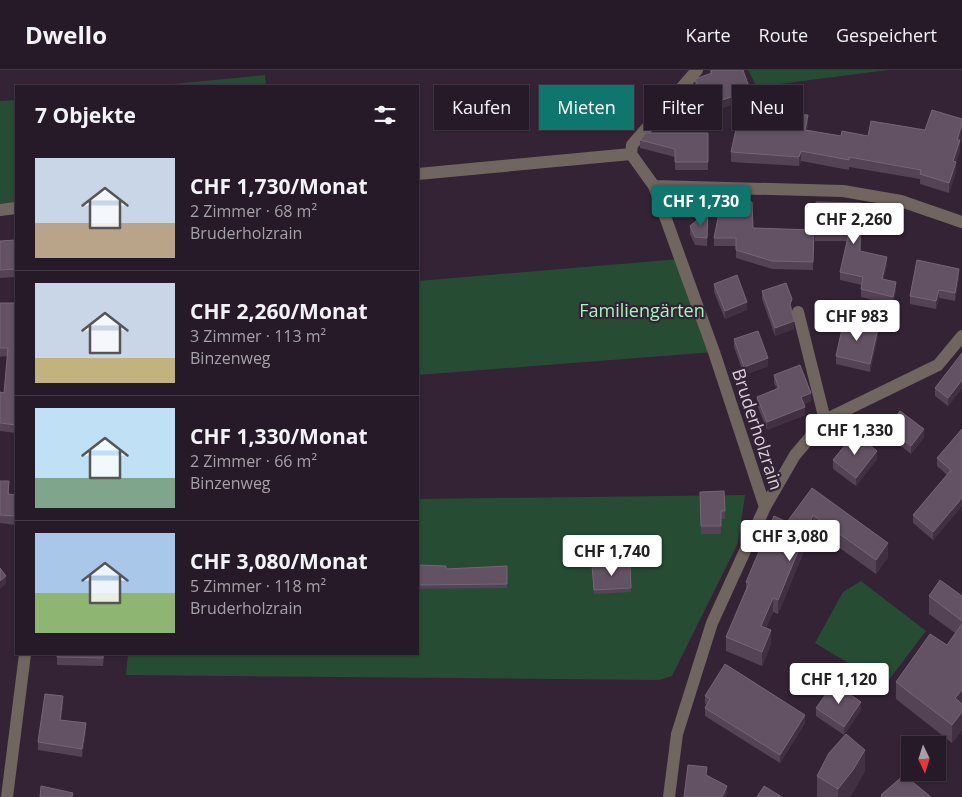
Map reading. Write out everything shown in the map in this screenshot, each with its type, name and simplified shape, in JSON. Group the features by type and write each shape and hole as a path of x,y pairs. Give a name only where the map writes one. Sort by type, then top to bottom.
{"street":[{"path":"684,85 697,70"},
{"path":"419,174 631,154 632,145 644,130"},
{"name":"Bruderholzrain","path":"631,154 654,186 714,352 765,507 712,623 677,734 670,797"},
{"path":"654,186 843,191 901,201 962,222"},
{"path":"0,210 15,208"},
{"path":"798,312 825,420"},
{"path":"765,507 795,455 825,420 938,365 962,336"},
{"path":"8,797 26,655"}],"green space":[{"path":"748,70 888,70 772,85 756,85"},
{"path":"265,75 266,85 162,85"},
{"path":"15,100 15,203 0,204 0,101"},
{"name":"Familiengärten","path":"680,259 714,352 419,375 419,281"},
{"path":"745,495 738,543 672,676 659,680 126,675 128,655 419,655 419,499"},
{"path":"861,581 926,631 885,685 815,643 843,592"}],"building":[{"path":"711,70 743,70 748,84 732,85 732,97 722,100 722,85 697,85 695,79 712,73"},
{"path":"932,110 962,119 957,140 960,140 953,161 956,162 949,183 920,174 921,170 849,157 849,160 801,151 799,157 731,152 736,130 803,130 803,115 808,115 805,130 841,136 842,131 868,136 871,121 925,130"},
{"path":"646,133 708,133 708,162 675,162 675,149 640,140"},
{"path":"752,202 753,228 814,230 813,262 772,261 736,250 736,238 714,238 721,203"},
{"path":"816,202 861,203 860,251 887,257 882,279 896,282 893,297 861,289 863,277 840,272 849,233 815,233"},
{"path":"708,211 707,238 695,237 690,226"},
{"path":"15,240 15,269 0,270 0,241"},
{"path":"917,260 959,269 955,293 939,290 936,301 910,296"},
{"path":"737,275 747,302 725,311 714,284"},
{"path":"786,283 792,299 790,305 794,321 775,328 762,291"},
{"path":"0,303 15,303 15,425 0,423 0,392 4,393 8,348 0,348"},
{"path":"844,320 878,328 870,364 836,356"},
{"path":"758,331 768,358 744,367 734,339"},
{"path":"962,353 962,380 948,398 935,388"},
{"path":"800,365 811,393 801,397 805,407 767,422 757,397 779,388 774,375"},
{"path":"900,411 924,429 911,446 887,427"},
{"path":"962,429 962,498 933,532 913,515 951,470 937,458"},
{"path":"855,433 877,451 856,478 833,460"},
{"path":"0,481 9,481 8,494 15,495 15,516 0,515"},
{"path":"812,488 888,543 876,560 813,515 778,600 773,598 761,626 771,630 762,652 726,637 749,583 746,582 774,516 787,522"},
{"path":"724,491 725,511 721,511 721,526 701,526 700,492"},
{"path":"630,564 631,588 594,590 592,565"},
{"path":"419,565 446,566 446,569 507,566 507,584 419,585"},
{"path":"0,568 6,576 0,581"},
{"path":"940,580 962,596 962,621 929,596"},
{"path":"962,624 962,690 955,698 962,704 962,712 952,725 896,682 930,634 947,645"},
{"path":"57,655 103,655 103,658 57,657"},
{"path":"725,664 805,715 780,755 705,708 710,699 705,696"},
{"path":"834,683 861,702 844,727 816,708"},
{"path":"45,694 63,696 60,720 86,723 82,749 38,742"},
{"path":"846,734 865,750 853,770 838,789 817,776 829,753"},
{"path":"688,765 707,767 706,775 727,786 722,797 684,797"},
{"path":"901,778 901,781 911,781 931,797 881,797"},
{"path":"41,786 73,793 72,797 40,797"},
{"path":"764,786 782,797 757,797"}]}
